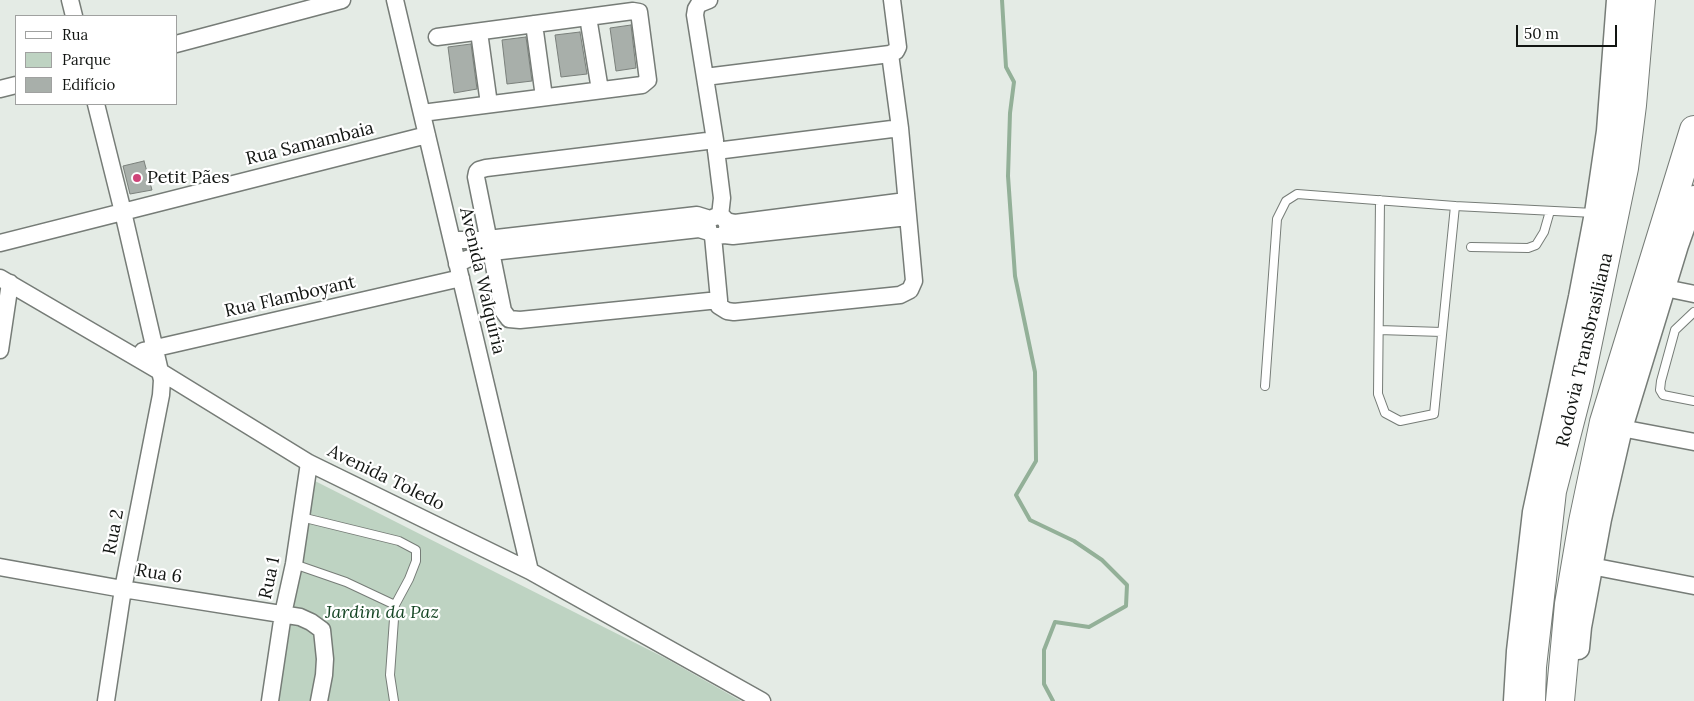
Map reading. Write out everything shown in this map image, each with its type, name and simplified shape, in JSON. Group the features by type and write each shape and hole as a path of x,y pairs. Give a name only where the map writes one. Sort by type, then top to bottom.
{"highway":[{"name":"Rodovia Transbrasiliana","path":"1531,701 1532,667 1552,491 1578,390 1624,168 1632,105 1623,0"},
{"name":"Rodovia Transbrasiliana","path":"1560,701 1569,604 1583,522 1604,422 1692,139"},
{"path":"1677,245 1692,139"},
{"path":"1520,633 1527,598 1534,537 1552,491"},
{"path":"1560,701 1575,602 1586,551 1600,519"}],"main road":[{"name":"Rodovia Transbrasiliana","path":"1516,701 1520,633 1534,512 1596,213 1623,0"},
{"path":"1572,701 1580,627 1600,519 1621,428 1677,245 1694,197"}],"street":[{"path":"70,0 74,15"},
{"path":"178,43 342,0"},
{"name":"Avenida Walquíria","path":"395,0 530,571"},
{"path":"709,0 699,4 696,9 696,15 716,145 722,198 717,226 719,306 727,311 734,312 890,296 906,293 910,290 914,282 900,128 890,54"},
{"path":"705,77 890,54 896,51 898,47 892,0"},
{"path":"422,113 642,85 648,80 639,12 633,11 437,37"},
{"path":"588,17 600,90"},
{"path":"534,24 544,97"},
{"path":"479,32 490,104"},
{"path":"0,89 15,85"},
{"name":"Rua 2","path":"96,105 161,372 161,395 123,589 106,701"},
{"path":"719,300 520,320 509,319 503,311 476,177 479,170 900,128"},
{"name":"Rua Samambaia","path":"0,243 427,135"},
{"path":"452,240 490,246 697,215 734,236 907,209"},
{"name":"Rua Flamboyant","path":"128,354 459,271 467,259 490,246"},
{"path":"0,350 5,281"},
{"name":"Avenida Toledo","path":"5,281 161,372 310,463 530,571 762,701"},
{"path":"1665,288 1694,294"},
{"path":"1621,428 1694,442"},
{"name":"Rua 1","path":"270,701 283,614 294,564 310,463"},
{"path":"1591,566 1694,586"},
{"name":"Rua 6","path":"0,567 123,589 300,616 322,630 325,659 319,701"}],"lane":[{"path":"1265,386 1277,220 1286,201 1297,194 1455,206 1596,213"},
{"path":"1380,200 1378,394 1385,413 1400,421 1434,414 1455,206"},
{"path":"1471,247 1528,248 1536,245 1544,232 1550,211"},
{"path":"1694,312 1675,330 1660,390 1663,395 1694,401"},
{"path":"1379,330 1442,332"},
{"path":"301,517 400,541 416,550 416,561 409,579 394,605 390,675 394,701"},
{"path":"294,564 346,582 394,605"}],"green space":[{"name":"Jardim da Paz","path":"315,481 667,659 741,701 278,701"}],"building":[{"path":"631,25 636,68 616,71 610,28"},
{"path":"580,32 587,74 561,77 555,35"},
{"path":"526,37 532,81 507,84 502,40"},
{"path":"471,44 477,89 454,93 448,47"},
{"name":"Petit Pães","path":"144,161 152,190 130,194 123,166"}],"waterway":[{"path":"1002,0 1006,67 1014,82 1010,113 1008,176 1015,276 1035,372 1036,461 1016,495 1030,520 1074,541 1102,560 1127,585 1126,606 1089,627 1055,622 1044,650 1044,684 1053,701"}],"place":[{"name":"Petit Pães","path":"137,178"}]}
